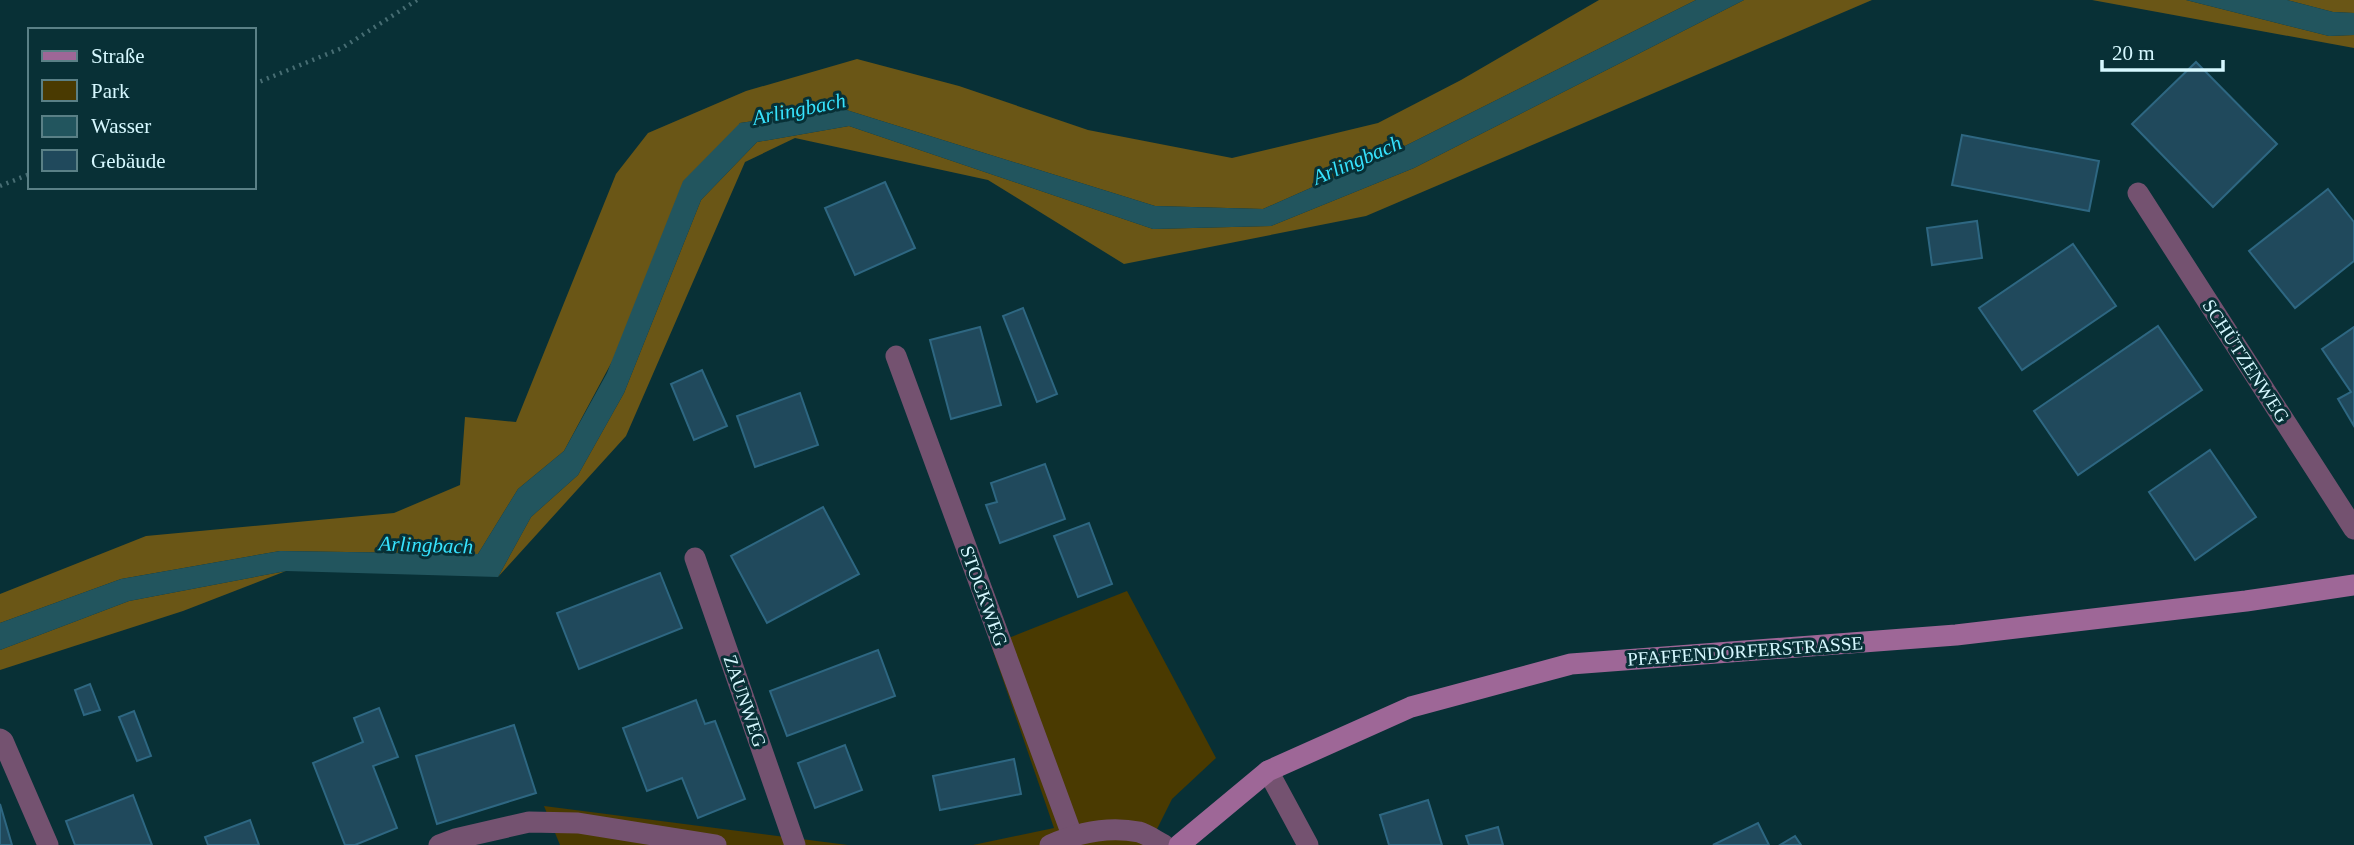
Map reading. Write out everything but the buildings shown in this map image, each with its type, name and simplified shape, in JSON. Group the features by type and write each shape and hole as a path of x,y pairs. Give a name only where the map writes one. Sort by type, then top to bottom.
{"main road":[{"name":"PFAFFENDORFERSTRASSE","path":"1179,845 1268,771 1411,706 1571,664 1956,635 2354,586"}],"street":[{"name":"SCHÜTZENWEG","path":"2138,193 2354,529"},
{"name":"STOCKWEG","path":"895,356 1072,835"},
{"name":"ZAUNWEG","path":"695,558 795,845"},
{"path":"0,739 4,741 48,845"},
{"path":"1268,771 1308,845"},
{"path":"439,845 529,822 578,823 716,845"},
{"path":"1050,845 1072,835 1101,831 1140,832 1164,845"}],"path":[{"path":"256,83 342,48 417,0"},
{"path":"0,186 28,175"}],"green space":[{"path":"1127,591 1216,758 1172,799 1149,845 973,845 1054,828 991,645"},
{"path":"544,806 848,845 560,845"}],"shaded area":[{"path":"1599,0 1696,0 1403,147 1263,209 1155,206 840,108 740,123 564,451 518,489 478,554 280,551 121,579 0,623 0,594 146,536 394,513 460,485 465,417 516,422 616,174 648,133 746,91 857,59 959,86 1088,130 1232,158 1378,123 1461,80"},
{"path":"1744,0 1872,0 1366,216 1124,264 988,180 795,138 745,162 626,436 498,577 531,517 578,475 624,393 701,200 757,142 849,126 1153,229 1271,226 1414,168"},
{"path":"2092,0 2186,0 2329,36 2354,35 2354,48"},
{"path":"2287,0 2354,0 2354,13 2333,12"},
{"path":"286,571 183,611 0,670 0,650 129,601"}],"water":[{"name":"Arlingbach","path":"1696,0 1744,0 1414,168 1271,226 1153,229 849,126 757,142 701,200 624,393 578,475 531,517 498,577 286,571 129,601 0,650 0,623 121,579 280,551 478,554 518,489 564,451 607,373 683,181 740,123 840,108 1155,206 1263,209 1403,147"},
{"path":"2186,0 2287,0 2333,12 2354,13 2354,35 2329,36"}]}
